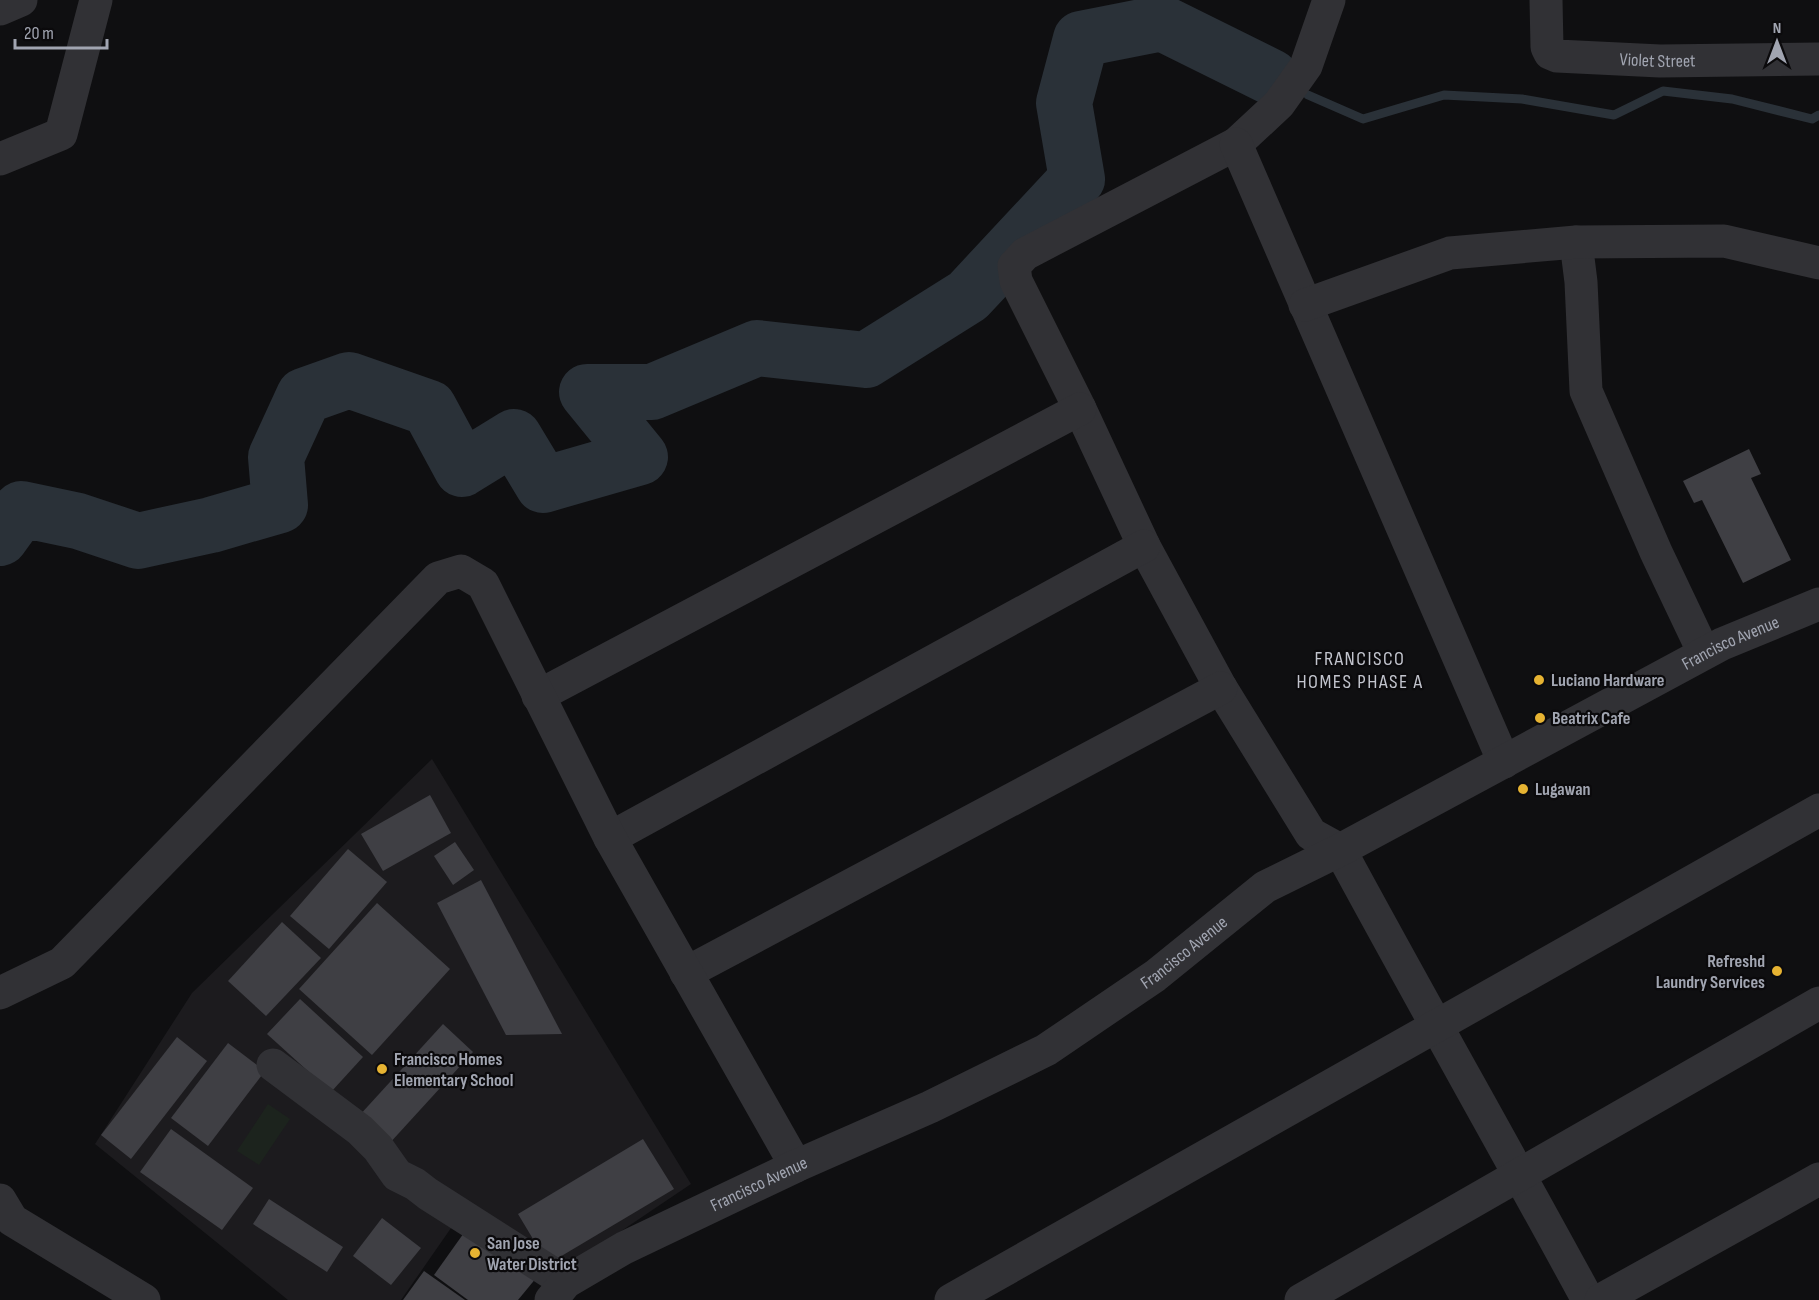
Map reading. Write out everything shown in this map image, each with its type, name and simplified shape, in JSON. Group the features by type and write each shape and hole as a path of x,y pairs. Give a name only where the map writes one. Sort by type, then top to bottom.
{"street":[{"path":"0,9 21,0"},
{"path":"0,159 61,134 96,0"},
{"path":"1329,0 1306,66 1279,105 1236,144 1024,254 1014,266 1016,281 1144,546 1221,688 1311,834 1340,850 1588,1300"},
{"name":"Violet Street","path":"1546,0 1547,47 1550,53 1557,56 1660,61 1819,59"},
{"path":"1236,144 1504,762"},
{"path":"1305,305 1450,254 1576,242 1724,241 1819,263"},
{"path":"1576,242 1581,282 1586,391 1656,552 1704,653"},
{"path":"538,696 1080,410"},
{"path":"610,838 1144,546"},
{"path":"0,993 62,963 438,578 461,572 483,584 610,838 796,1166"},
{"name":"Francisco Avenue","path":"558,1291 624,1248 796,1166 930,1107 1046,1050 1155,976 1265,886 1340,850 1704,653 1819,604"},
{"path":"686,973 1221,688"},
{"path":"951,1300 1819,810"},
{"path":"1301,1300 1819,1003"},
{"path":"273,1065 360,1130 378,1148 397,1175 428,1194 558,1291"},
{"path":"1601,1300 1819,1179"},
{"path":"1,1206 12,1220 144,1300"}],"shaded area":[{"name":"Francisco Homes Elementary School","path":"432,759 691,1184 550,1279 458,1218 401,1300 288,1300 95,1144 192,993"},
{"path":"268,1104 290,1119 259,1165 237,1151"}],"building":[{"path":"1749,449 1761,474 1751,478 1791,560 1743,583 1702,500 1694,503 1683,481"},
{"path":"430,795 451,833 383,871 361,834"},
{"path":"455,842 474,870 453,885 434,856"},
{"path":"348,849 387,882 329,949 290,916"},
{"path":"481,880 562,1034 506,1035 437,903"},
{"path":"377,903 450,969 372,1055 299,989"},
{"path":"282,922 321,958 266,1016 228,981"},
{"path":"300,999 363,1057 331,1092 267,1034"},
{"path":"443,1024 473,1052 388,1145 358,1117"},
{"path":"177,1037 207,1061 131,1159 101,1135"},
{"path":"228,1043 265,1071 208,1146 171,1118"},
{"path":"171,1129 253,1188 222,1230 140,1172"},
{"path":"643,1139 674,1189 548,1264 518,1214"},
{"path":"269,1199 343,1247 327,1272 253,1224"},
{"path":"382,1218 421,1248 391,1285 353,1256"},
{"name":"San Jose Water District","path":"466,1230 537,1277 518,1300 468,1300 434,1275"},
{"path":"424,1271 465,1300 403,1300"}],"waterway":[{"path":"0,538 21,509 78,521 138,541 211,525 280,505 276,457 304,396 349,380 429,408 462,469 514,437 543,485 640,457 587,392 652,392 757,348 866,360 968,296 1077,179 1064,103 1081,39 1162,23 1271,77"},
{"path":"1308,95 1363,119 1444,95 1522,99 1614,115 1663,91 1732,99 1812,119 1819,115"}],"place":[{"name":"Luciano Hardware","path":"1539,680"},
{"name":"Beatrix Cafe","path":"1540,718"},
{"name":"Lugawan","path":"1523,789"},
{"name":"Refreshd Laundry Services","path":"1777,971"},
{"name":"Francisco Homes Elementary School","path":"382,1069"},
{"name":"San Jose Water District","path":"475,1253"}],"district":[{"name":"FRANCISCO HOMES PHASE A","path":"1360,670"}]}
